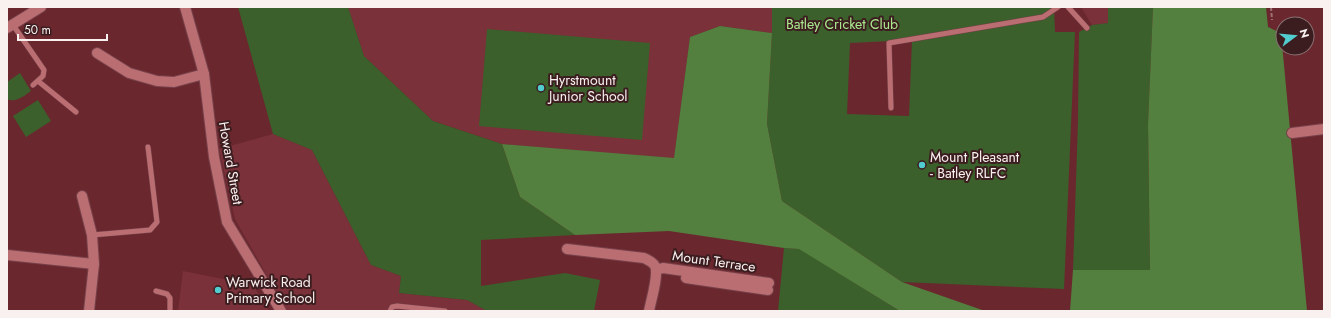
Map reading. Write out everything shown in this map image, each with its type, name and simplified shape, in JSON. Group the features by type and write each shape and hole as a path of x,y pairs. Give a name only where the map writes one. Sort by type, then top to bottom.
{"street":[{"path":"10,27 41,7"},
{"name":"Howard Street","path":"185,7 204,74 214,158 227,222 281,311"},
{"path":"97,52 128,73 157,81 174,82 204,74"},
{"path":"1292,133 1324,129"},
{"path":"82,196 92,235 94,264 89,311"},
{"name":"Mount Terrace","path":"567,249 644,258 655,269 663,268 769,286"},
{"path":"7,255 94,264"},
{"path":"649,311 655,269"}],"lane":[{"path":"890,108 888,43 1042,17 1058,7"},
{"path":"1068,7 1087,28"},
{"path":"10,27 44,70 43,76 33,85"},
{"path":"38,81 76,112"},
{"path":"92,235 150,230 157,222 148,147"},
{"path":"156,291 167,294 170,298 170,311"},
{"path":"390,311 392,307 397,306 445,311"}],"path":[{"path":"1271,7 1272,20"}],"shaded area":[{"name":"Hyrstmount Junior School","path":"348,7 772,7 772,33 720,26 690,37 674,159 502,144 433,121 364,56"},
{"path":"1081,7 1108,7 1108,23 1092,25"},
{"path":"273,134 312,150 371,265 401,276 399,293 467,300 487,311 287,311 235,219 219,149"},
{"name":"Warwick Road Primary School","path":"183,271 253,285 269,311 178,311"}],"green space":[{"path":"238,7 348,7 364,56 433,121 502,144 520,197 575,235 481,240 481,286 565,273 600,280 594,311 487,311 467,300 399,293 401,276 371,265 312,150 273,134"},
{"name":"Mount Pleasant - Batley RLFC","path":"772,7 1054,7 1055,32 1075,32 1064,289 902,282 782,201 767,124","holes":["912,40 909,116 847,114 850,43"]},
{"path":"1108,7 1153,7 1148,124 1150,270 1073,270 1078,121 1079,32 1092,25 1108,23"},
{"path":"1153,7 1266,7 1268,27 1275,30 1275,56 1283,56 1307,311 1070,311 1073,270 1150,270 1148,124"},
{"path":"720,26 772,33 767,124 782,201 902,282 985,311 900,311 799,249 669,231 575,235 520,197 502,144 674,158 690,37"},
{"path":"487,29 650,43 642,140 479,126"},
{"path":"20,73 31,91 17,100 7,99 7,82"},
{"path":"38,100 51,121 26,137 13,116"},
{"path":"784,248 800,249 900,311 778,311"}],"place":[{"name":"Hyrstmount Junior School","path":"541,88"},
{"name":"Mount Pleasant - Batley RLFC","path":"922,165"},
{"name":"Warwick Road Primary School","path":"218,290"}],"park label":[{"name":"Batley Cricket Club","path":"842,24"}]}
